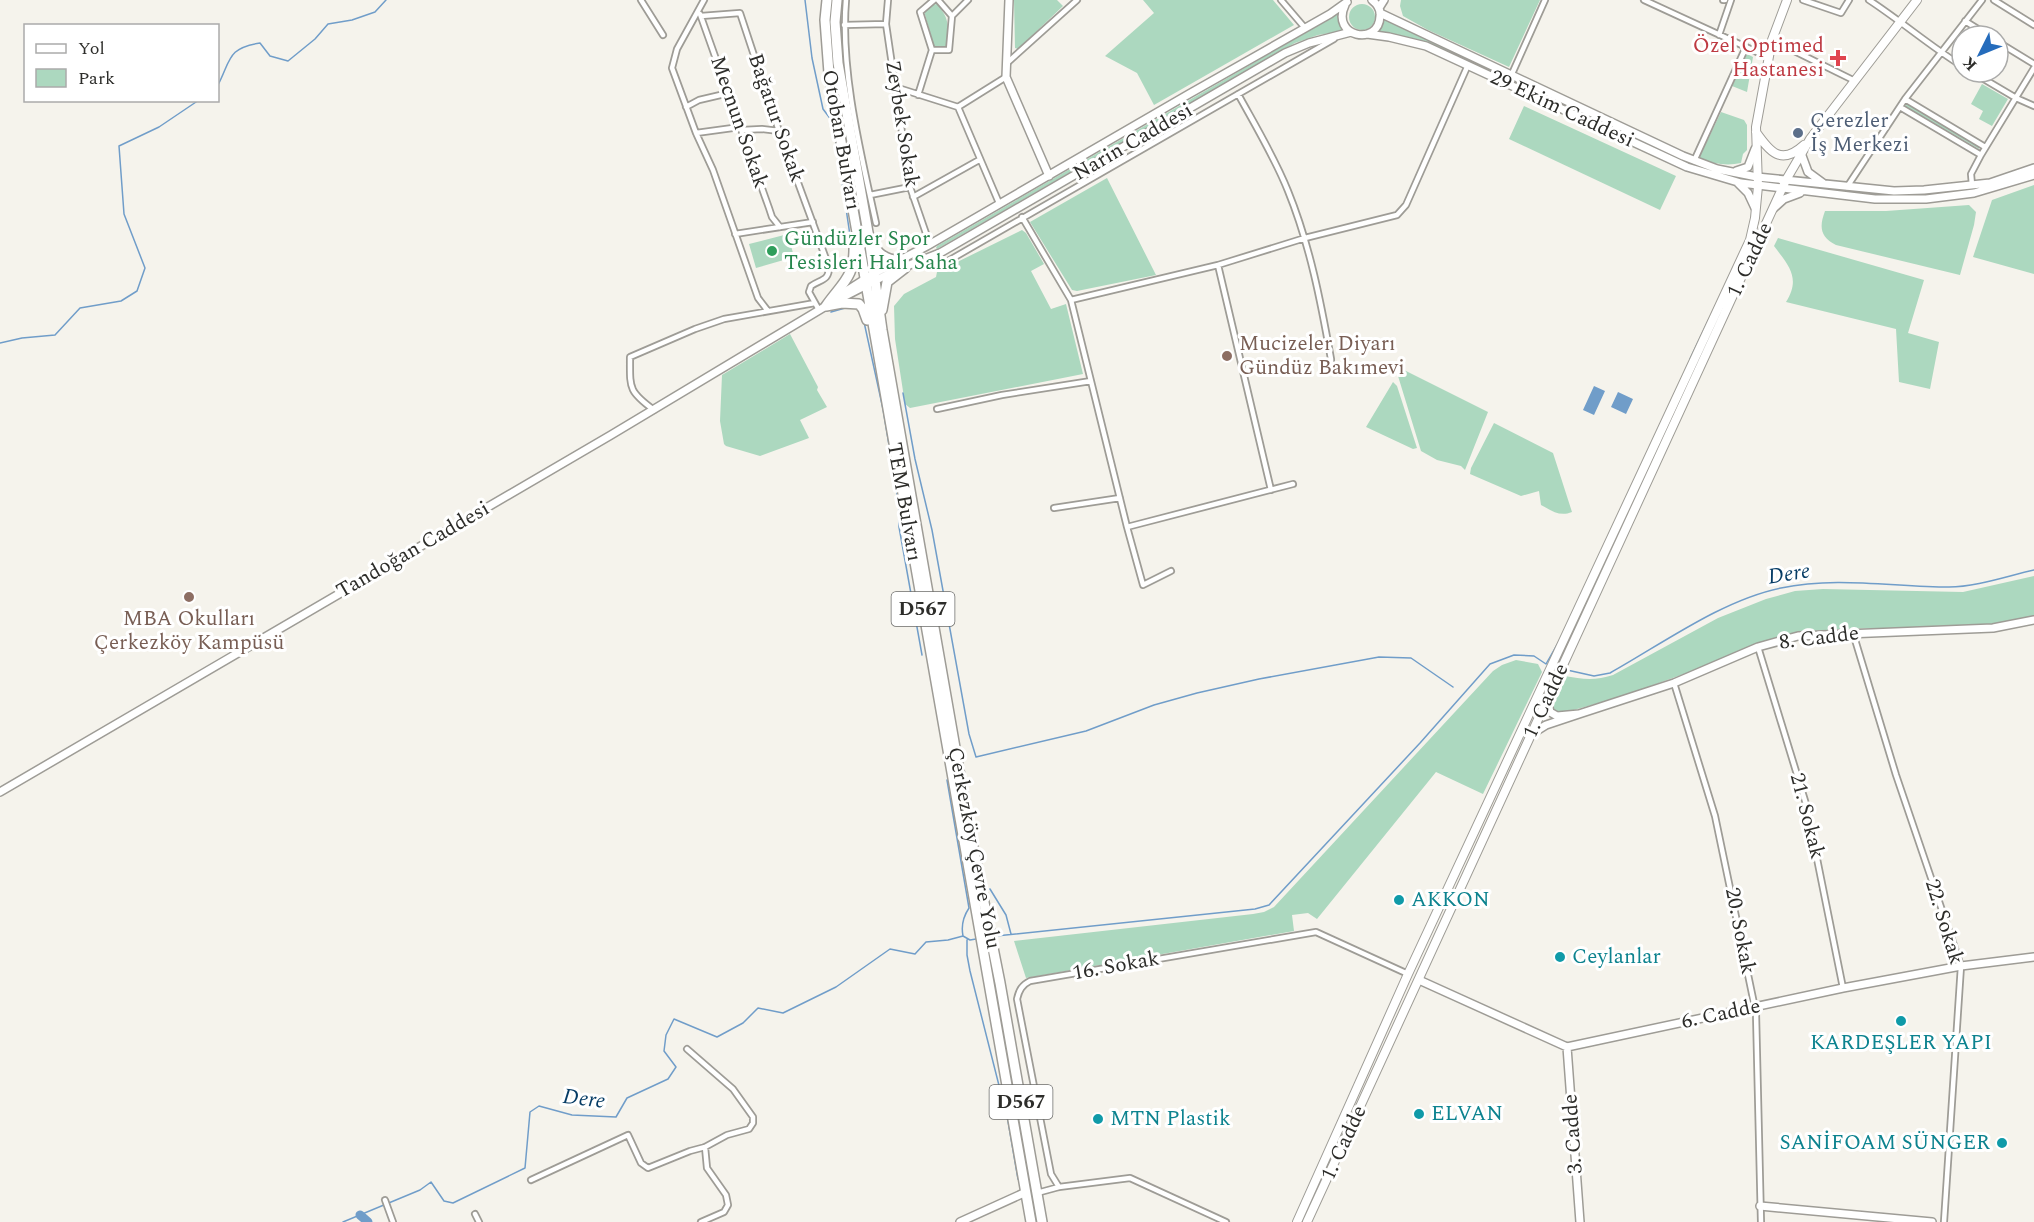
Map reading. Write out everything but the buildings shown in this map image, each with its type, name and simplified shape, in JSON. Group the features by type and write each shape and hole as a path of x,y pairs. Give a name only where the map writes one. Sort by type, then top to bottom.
{"highway":[{"name":"Otoban Bulvarı","path":"827,0 825,20 829,72 869,280"},
{"name":"Otoban Bulvarı","path":"837,0 838,63 869,238 869,280"},
{"path":"822,308 848,278 852,270 854,261 853,206"},
{"path":"869,238 879,255 903,264 887,282 882,302 882,330"},
{"name":"TEM Bulvarı","path":"869,280 882,330 907,475"},
{"name":"TEM Bulvarı","path":"869,280 876,346 985,930"},
{"path":"822,308 842,303 859,304 863,309 876,346"},
{"name":"Çerkezköy Çevre Yolu","path":"907,475 988,947 993,970 1000,982 1042,1222"},
{"name":"Çerkezköy Çevre Yolu","path":"993,970 990,983 1026,1192"},
{"name":"D567","path":"1026,1192 1031,1222"}],"main road":[{"path":"1009,0 1006,77 1049,176"},
{"path":"1372,0 1380,10"},
{"path":"1367,34 1376,29 1384,0"},
{"name":"1. Cadde","path":"1297,1222 1408,974 1750,240 1757,182 1756,132 1772,40 1787,0"},
{"path":"1756,132 1772,152 1782,156 1796,152 1810,139 1917,0"},
{"path":"1347,33 1342,12 1348,1"},
{"name":"Narin Caddesi","path":"903,264 929,245 999,203 1305,28 1348,1"},
{"name":"29 Ekim Caddesi","path":"1380,10 1511,76 1694,161 1757,182"},
{"name":"Narin Caddesi","path":"903,264 919,262 935,255 1285,53 1309,43 1347,33"},
{"name":"29 Ekim Caddesi","path":"1347,33 1389,37 1426,46 1688,167 1736,181 1757,182"},
{"name":"1. Cadde","path":"1307,1222 1772,210 1786,180 1810,139"},
{"path":"1732,172 1748,167 1755,148"},
{"path":"1802,153 1808,172 1826,185"},
{"path":"1757,182 1786,180 1894,191 1924,190 1990,183 2034,168"},
{"path":"1757,182 1782,189 1893,200 1926,199 1974,193 2034,175"},
{"path":"1736,181 1749,193 1755,210"},
{"path":"1972,185 1974,193"},
{"path":"1893,200 1894,191"},
{"path":"1772,210 1784,199 1805,192"},
{"path":"929,245 935,255"},
{"name":"Tandoğan Caddesi","path":"0,792 654,410 822,308 848,289 903,264"},
{"name":"8. Cadde","path":"1530,735 1546,725 1674,683 1758,647 1798,636 1993,628 2034,620"},
{"name":"8. Cadde","path":"1547,699 1550,712 1557,716 1579,714"},
{"name":"6. Cadde","path":"1567,1047 1843,988 1961,966 2034,957"},
{"path":"1419,980 1567,1047"},
{"name":"3. Cadde","path":"1567,1047 1580,1222"},
{"path":"960,1222 1026,1192"},
{"path":"1760,1206 1932,1222"}],"street":[{"path":"640,0 663,35"},
{"path":"704,0 677,49 672,68 696,133 713,170 758,298 768,311"},
{"path":"846,0 844,25 849,78 876,223"},
{"name":"Zeybek Sokak","path":"888,0 886,24 910,187 929,245"},
{"path":"918,95 932,50 920,12 934,0"},
{"path":"938,0 952,16"},
{"path":"932,50 949,50 952,16 968,0"},
{"path":"1007,63 1077,0"},
{"path":"1281,0 1305,28"},
{"path":"1511,76 1545,0"},
{"path":"1644,0 1719,35 1769,55"},
{"path":"1719,35 1731,0"},
{"path":"1803,0 1841,13 1849,0"},
{"path":"1869,0 1950,58"},
{"path":"1847,187 1905,99 1983,0"},
{"path":"1994,0 2034,25"},
{"name":"Mecnun Sokak","path":"699,9 772,217 780,227"},
{"name":"Bağatur Sokak","path":"701,16 740,13 823,247 829,274 827,278 811,286 809,292 815,303"},
{"path":"1965,21 1970,24"},
{"path":"844,25 886,24"},
{"path":"935,255 941,265 1347,33"},
{"path":"1772,40 1855,81"},
{"path":"1694,161 1746,46"},
{"path":"1972,185 1971,174 1985,147 2034,66 2010,50"},
{"path":"1071,300 1218,265 1305,238 1396,215 1401,211 1468,65"},
{"path":"895,87 958,107 1006,77"},
{"path":"1992,84 2034,106"},
{"path":"686,107 699,100 729,93"},
{"path":"1238,94 1287,189 1305,238 1322,310 1331,367"},
{"path":"1905,99 1985,147"},
{"path":"958,107 999,203"},
{"path":"1900,107 1981,155"},
{"path":"696,133 741,128 780,131"},
{"path":"913,197 979,160"},
{"path":"870,195 910,187"},
{"path":"1022,217 1071,300 1143,585 1171,571"},
{"path":"735,234 813,222"},
{"path":"1218,265 1271,490"},
{"path":"654,410 636,398 630,385 630,357 714,322 815,303 822,308"},
{"path":"937,410 1002,395 1091,381"},
{"path":"1127,527 1293,484"},
{"path":"1054,508 1120,498"},
{"name":"22. Sokak","path":"1852,633 1896,775 1961,966 1944,1222"},
{"name":"21. Sokak","path":"1758,647 1806,804 1843,988"},
{"name":"20. Sokak","path":"1674,683 1715,816 1755,1008 1761,1222"},
{"name":"16. Sokak","path":"1059,1188 1052,1174 1017,999 1025,984 1030,981 1316,932 1408,974"},
{"path":"531,1180 628,1135 641,1162 648,1168 690,1151 705,1148 727,1135 749,1130 753,1117 733,1089 687,1048"},
{"path":"701,1222 724,1212 728,1205 726,1195 707,1168 705,1148"},
{"path":"1037,1192 1130,1178 1226,1222"},
{"path":"385,1200 393,1222"},
{"path":"475,1214 479,1222"}],"green space":[{"path":"1014,0 1057,0 1063,6 1018,49 1015,48"},
{"path":"1143,0 1273,0 1294,25 1154,105 1137,73 1105,56 1154,13"},
{"path":"1401,0 1540,0 1509,67 1403,16"},
{"path":"937,4 947,20 947,48 934,46 924,11 931,5"},
{"path":"1362,4 1371,8 1375,17 1371,26 1362,30 1353,26 1349,17 1353,8"},
{"path":"1338,14 1342,31 1318,35 1295,43 936,248 937,246"},
{"path":"1382,16 1682,156 1749,176 1748,183 1688,166 1426,45 1374,33"},
{"path":"1747,54 1753,57 1747,92 1732,86"},
{"path":"1982,84 2008,99 1992,126 1979,119 1983,111 1971,104"},
{"path":"1907,103 1979,146 1979,149 1905,106"},
{"path":"1524,106 1676,176 1660,210 1509,139"},
{"path":"1721,112 1744,120 1747,125 1747,150 1743,154 1741,163 1720,164 1699,158"},
{"path":"1107,178 1156,275 1077,291 1072,290 1030,222"},
{"path":"2034,185 2034,274 1973,257 1992,200"},
{"path":"1969,205 1976,212 1960,275 1836,245 1827,239 1822,231 1825,211 1886,211"},
{"path":"1022,230 1044,264 1031,271 1051,309 1066,304 1083,374 910,408 905,404 895,339 894,306 904,294 936,277 937,272"},
{"name":"Gündüzler Spor Tesisleri Halı Saha","path":"788,234 794,257 756,268 749,244"},
{"path":"1778,238 1924,280 1908,333 1939,342 1930,389 1899,382 1896,329 1786,302 1793,286 1793,279 1788,266 1774,246"},
{"path":"790,334 827,407 800,420 809,438 760,456 726,446 720,421 722,375"},
{"path":"1404,370 1488,412 1465,470 1461,466 1437,460 1421,451 1398,376"},
{"path":"1393,382 1397,386 1417,448 1413,449 1366,427"},
{"path":"1494,423 1553,453 1572,512 1560,514 1541,505 1539,491 1521,496 1470,474"},
{"path":"2034,576 2034,618 1994,626 1800,632 1620,697 1563,713 1555,711 1551,703 1564,676 1588,679 1613,675 1718,618 1766,599 1795,591 1823,589 1963,592"},
{"path":"1516,660 1538,664 1542,672 1483,794 1436,772 1317,919 1308,913 1292,915 1294,931 1026,978 1014,941 1253,914 1274,907 1493,671"}],"water":[{"path":"1594,386 1605,391 1594,415 1583,410"},
{"path":"1618,392 1633,399 1626,414 1611,407"}],"waterway":[{"path":"219,83 228,62 241,48 260,43 270,56 288,61 315,39 328,24 352,20 375,12 386,0"},
{"path":"805,0 812,58 823,109 832,121 835,135 851,242"},
{"path":"0,343 55,335 80,308 121,301 137,291 145,268 124,214 119,146 159,127 196,102"},
{"path":"831,312 845,308"},
{"path":"1690,359 1709,319"},
{"path":"864,322 883,409 899,505 899,527 922,655"},
{"path":"903,393 915,459 932,530 969,734 976,757 1086,731 1154,705 1197,693 1379,657 1411,658 1453,687"},
{"name":"Dere","path":"1567,670 1594,676 1610,673 1737,602 1781,588 1844,582 1959,587 2034,570"},
{"path":"996,936 1255,909 1269,905 1420,743 1490,664 1514,655 1534,656 1546,664 1562,636"},
{"path":"947,780 969,908 963,922 963,936"},
{"path":"990,889 1006,915 1011,934"},
{"name":"Dere","path":"343,1222 420,1190 431,1182 444,1201 453,1203 525,1168 530,1112 539,1106 572,1115 616,1117 627,1098 668,1079 676,1067 664,1051 666,1035 674,1019 717,1037 743,1023 758,1008 783,1013 836,987 890,949 915,954 926,942 963,936 970,940 976,939"},
{"path":"967,940 970,971 1008,1121 1018,1179"},
{"path":"360,1215 368,1222"}],"place":[{"name":"Özel Optimed Hastanesi","path":"1838,58"},
{"name":"Çerezler İş Merkezi","path":"1798,133"},
{"name":"Gündüzler Spor Tesisleri Halı Saha","path":"772,251"},
{"name":"Mucizeler Diyarı Gündüz Bakımevi","path":"1227,356"},
{"name":"MBA Okulları Çerkezköy Kampüsü","path":"189,597"},
{"name":"AKKON","path":"1399,900"},
{"name":"Ceylanlar","path":"1560,957"},
{"name":"KARDEŞLER YAPI","path":"1901,1021"},
{"name":"ELVAN","path":"1419,1114"},
{"name":"MTN Plastik","path":"1098,1119"},
{"name":"SANİFOAM SÜNGER","path":"2002,1143"}]}
